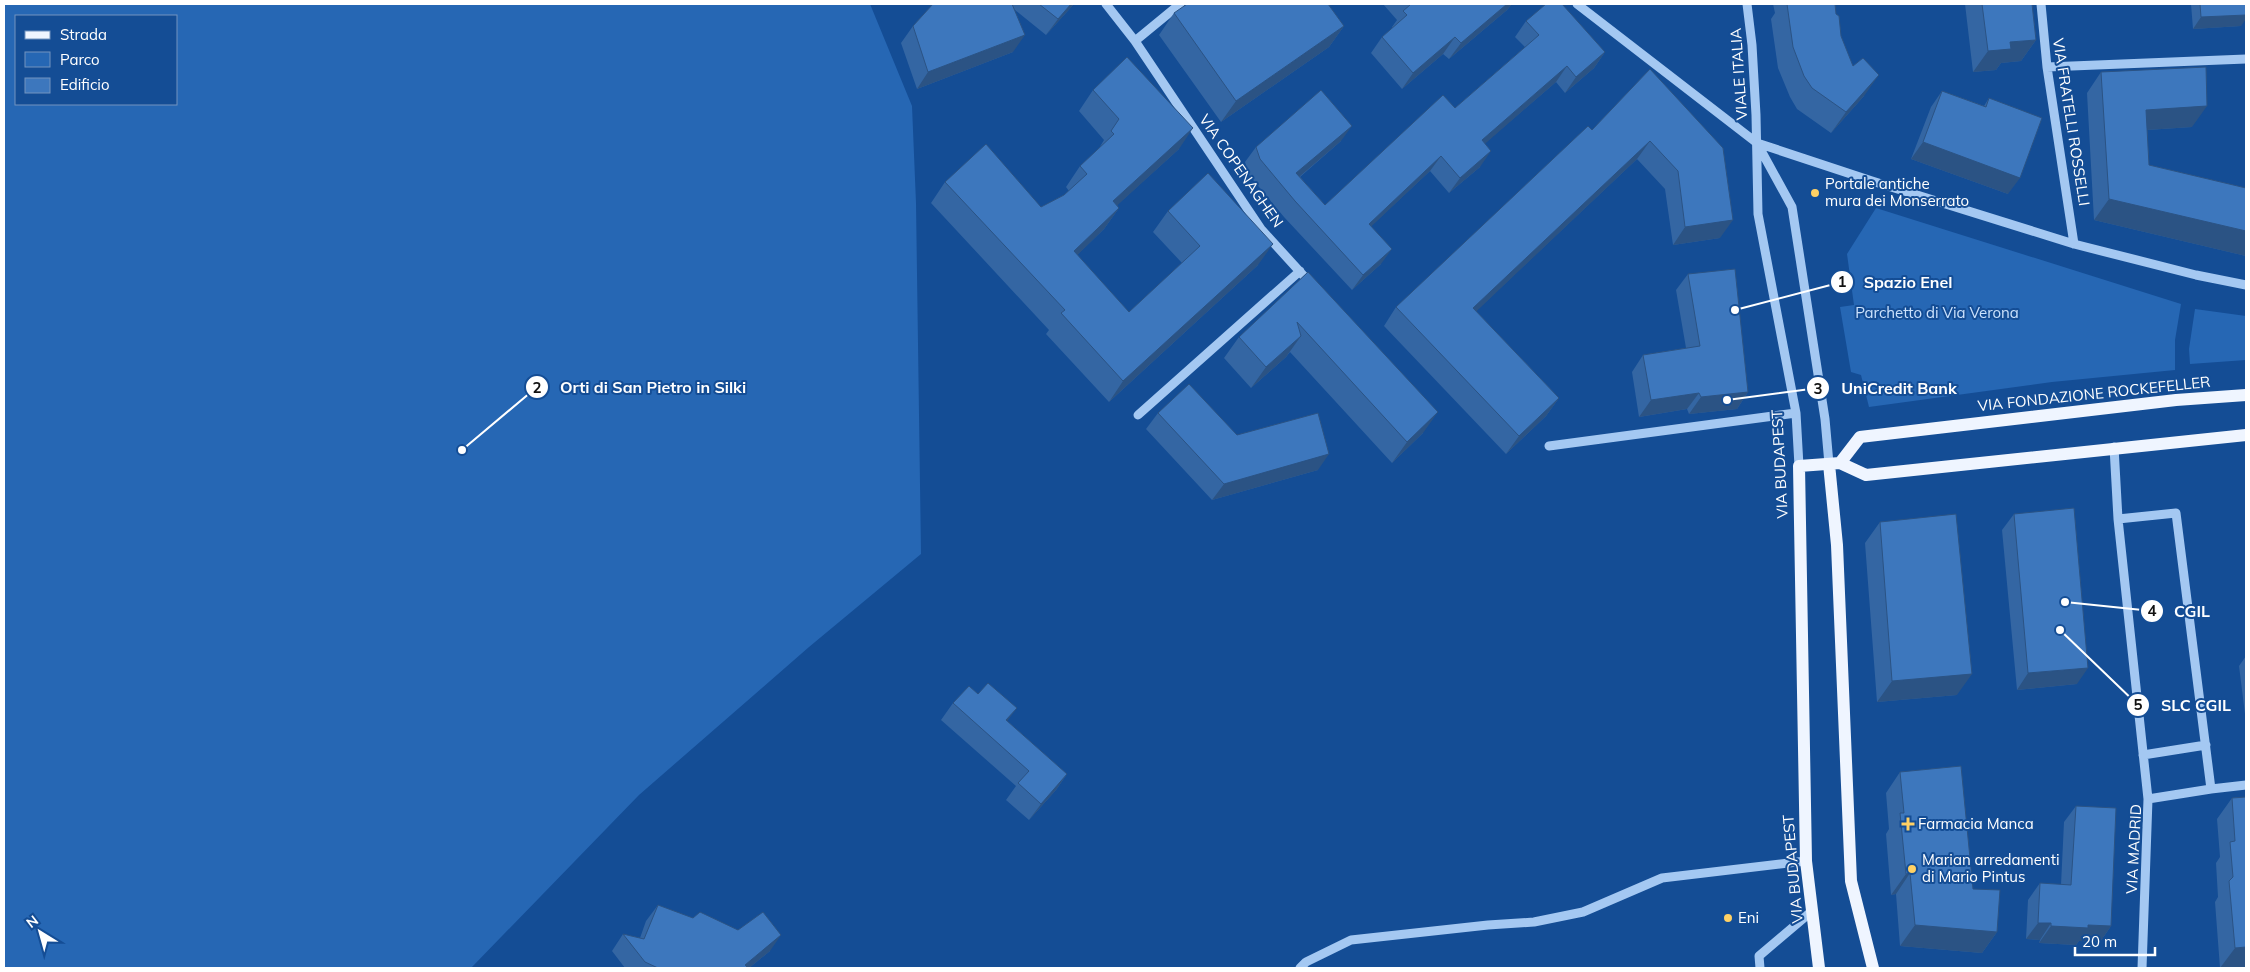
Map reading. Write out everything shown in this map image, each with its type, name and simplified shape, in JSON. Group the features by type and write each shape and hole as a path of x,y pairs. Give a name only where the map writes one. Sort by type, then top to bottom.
{"main road":[{"name":"VIA FONDAZIONE ROCKEFELLER","path":"1834,464 1860,437 2176,400 2246,395"},
{"path":"1799,466 1834,464 1866,474 2246,435"},
{"path":"1834,464 1851,881 1873,968"},
{"name":"VIA BUDAPEST","path":"1799,466 1806,861 1819,968"}],"street":[{"name":"VIA COPENAGHEN","path":"1106,4 1135,41 1261,229 1320,293"},
{"path":"1135,41 1180,4"},
{"path":"1577,4 1757,142 1872,181 2074,244 2196,275 2246,285"},
{"name":"VIALE ITALIA","path":"1747,4 1752,45 1757,142"},
{"name":"VIA FRATELLI ROSSELLI","path":"2041,4 2047,68 2074,244"},
{"path":"2047,68 2246,59"},
{"path":"1757,142 1792,207 1825,419 1834,464"},
{"name":"VIA BUDAPEST","path":"1757,142 1758,214 1796,413 1799,466"},
{"path":"1138,415 1300,271"},
{"path":"1549,446 1796,413"},
{"path":"2114,448 2118,519 2148,799"},
{"path":"2118,519 2176,513 2211,789"},
{"path":"2143,755 2206,745"},
{"name":"VIA MADRID","path":"2142,968 2148,799 2246,785"},
{"path":"1300,968 1306,962 1351,940 1488,925 1534,922 1583,912 1662,878 1806,861"},
{"path":"1760,968 1759,956 1812,911"}],"green space":[{"path":"4,4 870,4 912,106 916,203 921,554 809,647 639,795 471,968 4,968"},
{"name":"Parchetto di Via Verona","path":"1876,208 2181,304 2175,340 2175,370 2052,382 1869,407 1861,375 1851,372 1840,307 1854,305 1847,254"},
{"path":"2195,309 2246,316 2246,360 2190,364 2189,349"}],"building":[{"path":"933,4 1012,4 1025,35 928,72 913,26"},
{"path":"1039,4 1071,4 1058,19"},
{"path":"1187,4 1328,4 1344,26 1236,101 1174,13"},
{"path":"1409,4 1507,4 1461,43 1455,37 1413,73 1382,37 1407,15 1403,11"},
{"path":"1546,4 1562,4 1605,52 1576,77 1567,66 1482,140 1491,151 1460,178 1441,156 1369,224 1392,249 1363,275 1295,201 1260,159 1256,147 1321,90 1352,126 1296,173 1325,205 1443,95 1455,108 1539,35 1526,21"},
{"path":"1787,4 1835,4 1836,14 1839,16 1841,36 1853,66 1863,58 1879,75 1846,112 1812,88 1804,76 1793,47"},
{"path":"1982,4 2032,4 2036,40 2010,42 2011,49 1988,51"},
{"path":"2200,4 2246,4 2246,15 2201,17"},
{"path":"1127,57 1193,128 1113,201 1119,208 1074,251 1129,312 1200,246 1168,211 1208,173 1273,244 1123,381 1061,313 1065,310 945,182 986,144 1041,207 1064,195 1087,174 1080,166 1114,134 1111,131 1119,119 1093,90"},
{"path":"2206,67 2207,106 2146,110 2149,165 2246,188 2246,231 2109,199 2101,72"},
{"path":"1650,69 1723,148 1733,220 1685,227 1678,171 1650,141 1473,308 1559,398 1519,436 1396,307 1588,126 1592,130"},
{"path":"1942,91 1986,107 1989,98 2042,118 2020,178 1923,142"},
{"path":"1735,269 1748,392 1701,397 1699,393 1651,400 1643,355 1700,346 1688,274"},
{"path":"1308,272 1438,412 1407,442 1297,322 1301,336 1266,367 1239,337"},
{"path":"1189,384 1237,435 1318,413 1329,454 1224,484 1158,413"},
{"path":"2074,508 2088,668 2028,673 2014,514"},
{"path":"1956,514 1972,674 1892,681 1880,522"},
{"path":"988,683 1017,708 1006,720 1067,774 1041,804 1018,783 1029,771 953,703 969,686 978,694"},
{"path":"1961,766 1973,889 2000,890 1997,932 1915,925 1910,873 1906,874 1900,813 1904,813 1900,772"},
{"path":"2246,797 2246,947 2235,948 2229,881 2233,877 2230,842 2235,841 2232,798"},
{"path":"2076,806 2116,808 2111,926 2088,925 2088,928 2051,926 2051,923 2038,923 2040,883 2071,885"},
{"path":"658,905 693,918 700,912 738,930 763,912 781,935 745,965 748,968 658,968 645,962 623,934 644,939"}],"place":[{"name":"Portale antiche mura dei Monserrato","path":"1815,193"},
{"name":"Spazio Enel","path":"1735,310"},
{"name":"UniCredit Bank","path":"1727,400"},
{"name":"Orti di San Pietro in Silki","path":"462,450"},
{"name":"CGIL","path":"2065,602"},
{"name":"SLC CGIL","path":"2060,630"},
{"name":"Farmacia Manca","path":"1908,824"},
{"name":"Marian arredamenti di Mario Pintus","path":"1912,869"},
{"name":"Eni","path":"1728,918"}]}
